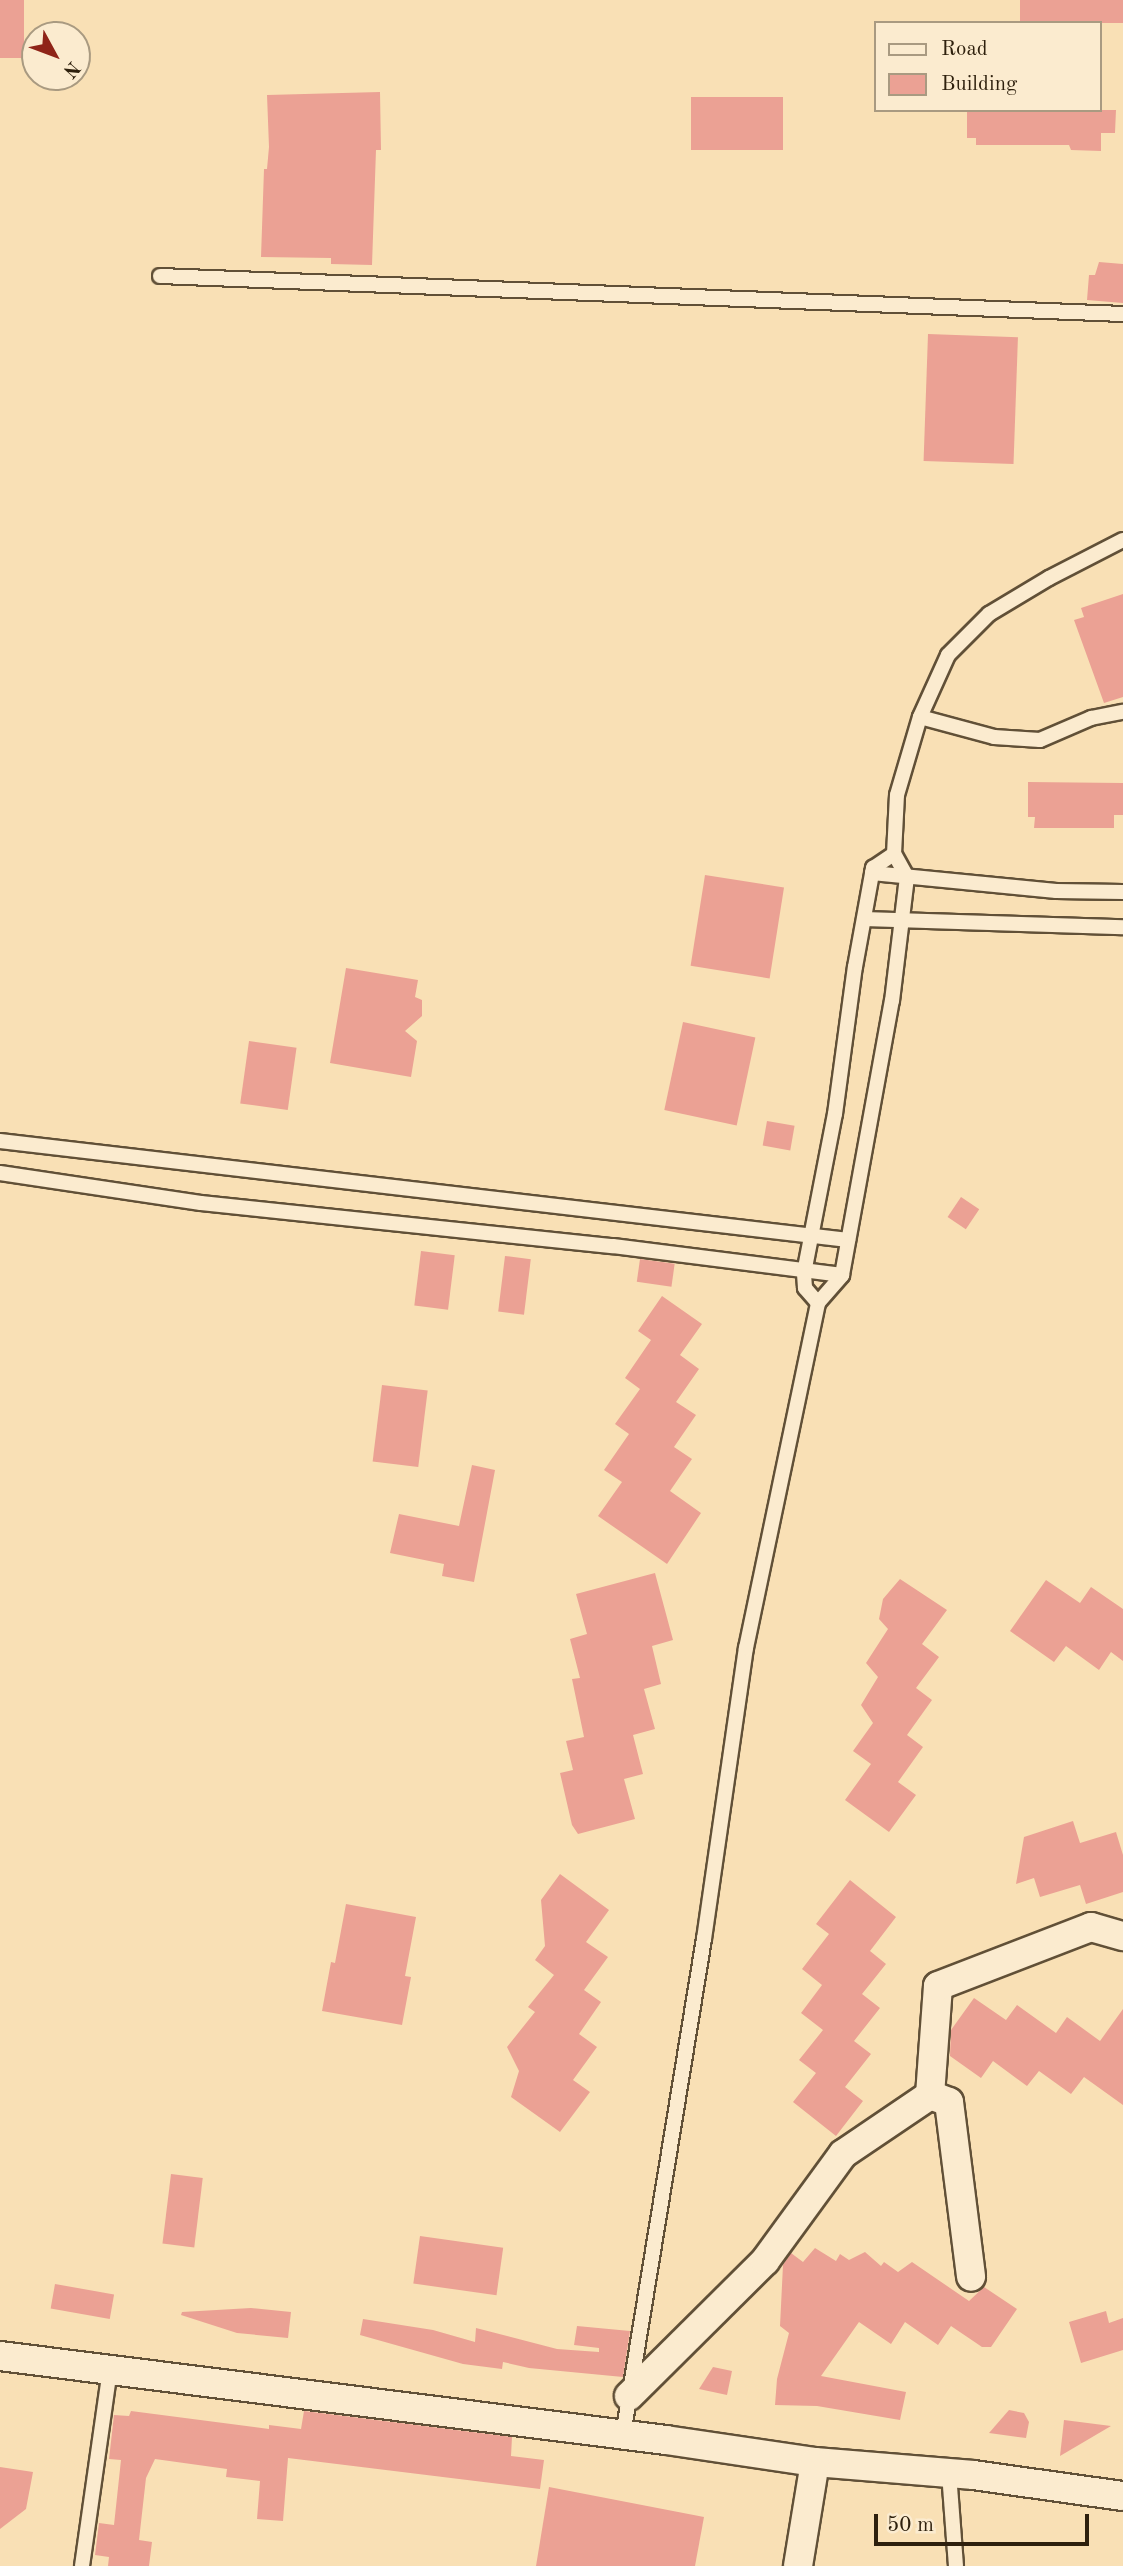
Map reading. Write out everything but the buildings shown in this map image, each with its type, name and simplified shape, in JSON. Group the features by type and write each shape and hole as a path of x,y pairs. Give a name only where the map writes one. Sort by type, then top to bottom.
{"street":[{"path":"929,2095 938,1986 1091,1927 1123,1936"},
{"path":"629,2396 765,2261 844,2154 929,2095"},
{"path":"929,2095 949,2102 971,2277"},
{"path":"0,2356 815,2462 949,2473 1123,2496"},
{"path":"798,2566 815,2462"}],"lane":[{"path":"160,276 1123,314"},
{"path":"623,2435 704,1939 746,1648 818,1303 842,1275 868,1145 904,922 907,877 894,854 897,795 920,717 948,655 989,614 1049,578 1123,540"},
{"path":"920,717 994,737 1040,740 1091,718 1123,712"},
{"path":"818,1303 805,1289 804,1273 810,1237 835,1114 873,868 894,854"},
{"path":"872,873 1056,891 1123,892"},
{"path":"864,919 1123,927"},
{"path":"0,1141 848,1240"},
{"path":"0,1173 201,1203 612,1246 804,1273 842,1275"},
{"path":"82,2566 110,2370"},
{"path":"949,2473 956,2566"}]}
